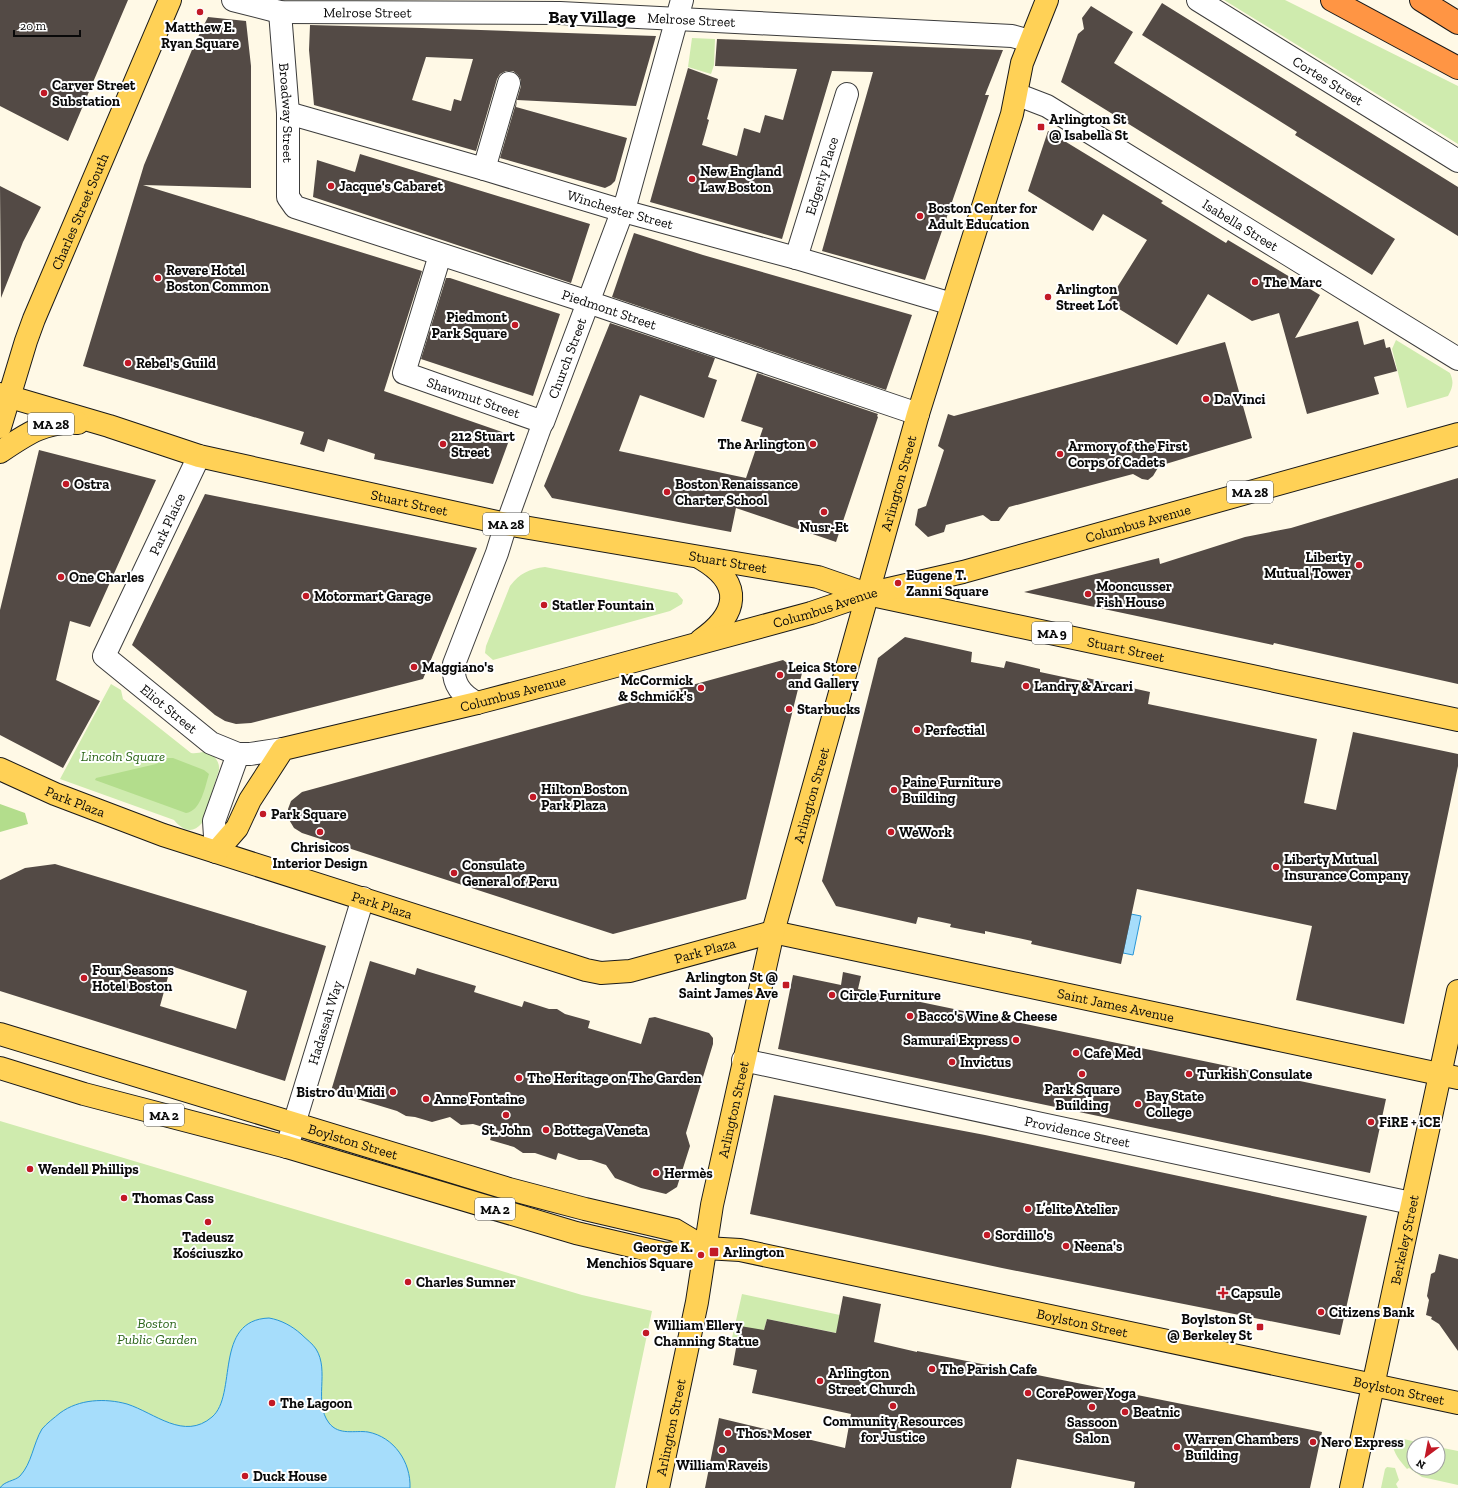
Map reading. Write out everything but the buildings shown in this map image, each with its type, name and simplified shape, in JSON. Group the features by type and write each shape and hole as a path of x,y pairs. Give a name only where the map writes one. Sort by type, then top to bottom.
{"highway":[{"path":"1332,0 1458,68"},
{"path":"1422,0 1458,23"}],"main road":[{"name":"Charles Street South","path":"0,427 4,396 170,0"},
{"name":"Arlington Street","path":"1016,105 1022,63 1045,8"},
{"name":"Arlington Street","path":"658,1488 696,1309 712,1204 743,1060 773,932 918,414 1016,105 1034,67 1045,8"},
{"name":"Stuart Street","path":"4,396 109,426 199,456 506,524 818,577 867,594 1458,720"},
{"name":"MA 28","path":"0,452 31,432 50,424 74,422 109,426"},
{"name":"Columbus Avenue","path":"283,749 477,703 811,613 867,594 963,572 1458,434"},
{"path":"699,557 715,567 725,577 730,586 731,597 729,609 720,624 699,642"},
{"path":"216,852 237,828 250,800 283,749"},
{"name":"Park Plaza","path":"0,769 80,804 163,835 570,965 601,973 630,971 773,932"},
{"name":"Saint James Avenue","path":"773,932 1449,1076"},
{"name":"Berkeley Street","path":"1351,1488 1374,1385 1411,1203 1449,1076 1458,991"},
{"name":"Boylston Street","path":"0,1034 509,1188 585,1209 676,1230 705,1248"},
{"name":"Boylston Street","path":"0,1068 84,1094 287,1147 576,1234 641,1249 666,1254 705,1248 740,1250 1458,1402"},
{"path":"641,1249 647,1223"}],"street":[{"name":"Melrose Street","path":"234,0 280,12 560,13 679,10 1012,36 1030,41"},
{"name":"Cortes Street","path":"1198,0 1458,161"},
{"name":"Church Street","path":"477,703 469,699 456,684 453,675 454,664 497,553 542,422 623,211 679,10"},
{"name":"Broadway Street","path":"280,12 288,113 288,197 295,207 300,210"},
{"path":"484,169 509,83"},
{"name":"Edgerly Place","path":"796,258 848,94"},
{"name":"Isabella Street","path":"1016,105 1047,106 1458,359"},
{"name":"Winchester Street","path":"288,113 484,169 623,211 796,258 952,304"},
{"name":"Piedmont Street","path":"300,210 588,302 918,414"},
{"name":"Shawmut Street","path":"440,255 404,374 542,422"},
{"name":"Park Plaice","path":"104,656 199,456"},
{"name":"Eliot Street","path":"104,656 211,743 222,749 238,754"},
{"name":"Columbus Avenue","path":"238,754 250,754 283,749"},
{"path":"216,852 214,821 238,754"},
{"name":"Hadassah Way","path":"287,1147 363,898"},
{"name":"Providence Street","path":"743,1060 1411,1203"}],"green space":[{"path":"1224,0 1285,0 1458,86 1458,144"},
{"path":"692,38 715,39 714,65 711,74 688,67"},
{"path":"1396,340 1450,373 1452,384 1448,396 1407,408 1392,349"},
{"path":"545,567 677,593 683,600 682,604 670,611 493,660 485,653 486,646 510,586 525,572"},
{"name":"Lincoln Square","path":"111,684 121,690 123,699 191,753 204,752 211,754 216,758 219,770 202,823 195,829 184,829 174,820 60,779"},
{"path":"167,758 173,758 204,770 209,774 202,798 195,808 186,813 95,780 96,778 156,764"},
{"path":"0,804 25,813 28,824 0,832"},
{"name":"Boston Public Garden","path":"0,1121 582,1295 652,1311 615,1488 0,1488"},
{"path":"742,1294 877,1323 842,1334 767,1319 764,1330 738,1339 732,1338"},
{"path":"1399,1438 1406,1440 1406,1468 1394,1451 1392,1443 1395,1439"},
{"path":"1446,1449 1458,1451 1458,1485 1421,1476 1446,1476"},
{"path":"1387,1467 1395,1468 1399,1480 1396,1484 1398,1488 1381,1488 1385,1469"}],"water":[{"path":"1131,914 1141,916 1133,955 1123,953"},
{"name":"The Lagoon","path":"269,1318 294,1328 316,1349 322,1367 322,1406 324,1415 329,1423 337,1430 347,1432 368,1432 386,1439 399,1452 404,1460 410,1478 410,1488 0,1488 4,1484 18,1478 24,1471 42,1429 67,1408 84,1402 119,1402 138,1408 180,1426 201,1424 212,1417 220,1407 233,1344 240,1331 252,1322"}],"place":[{"name":"Matthew E. Ryan Square","path":"200,12"},
{"name":"Carver Street Substation","path":"44,93"},
{"name":"Arlington St @ Isabella St","path":"1041,127"},
{"name":"New England Law Boston","path":"692,179"},
{"name":"Jacque's Cabaret","path":"331,186"},
{"name":"Boston Center for Adult Education","path":"920,216"},
{"name":"Revere Hotel Boston Common","path":"158,278"},
{"name":"The Marc","path":"1255,282"},
{"name":"Arlington Street Lot","path":"1048,297"},
{"name":"Piedmont Park Square","path":"515,325"},
{"name":"Rebel's Guild","path":"128,363"},
{"name":"Da Vinci","path":"1206,399"},
{"name":"212 Stuart Street","path":"443,444"},
{"name":"The Arlington","path":"813,444"},
{"name":"Armory of the First Corps of Cadets","path":"1060,454"},
{"name":"Ostra","path":"66,484"},
{"name":"Boston Renaissance Charter School","path":"667,492"},
{"name":"Nusr-Et","path":"824,512"},
{"name":"Liberty Mutual Tower","path":"1359,565"},
{"name":"One Charles","path":"61,577"},
{"name":"Eugene T. Zanni Square","path":"898,583"},
{"name":"Mooncusser Fish House","path":"1088,594"},
{"name":"Motormart Garage","path":"306,596"},
{"name":"Statler Fountain","path":"544,605"},
{"name":"Maggiano's","path":"414,667"},
{"name":"Leica Store and Gallery","path":"780,675"},
{"name":"Landry & Arcari","path":"1026,686"},
{"name":"McCormick & Schmick's","path":"701,688"},
{"name":"Starbucks","path":"789,709"},
{"name":"Perfectial","path":"917,730"},
{"name":"Paine Furniture Building","path":"894,790"},
{"name":"Hilton Boston Park Plaza","path":"533,797"},
{"name":"Park Square","path":"263,814"},
{"name":"Chrisicos Interior Design","path":"320,832"},
{"name":"WeWork","path":"891,832"},
{"name":"Liberty Mutual Insurance Company","path":"1276,867"},
{"name":"Consulate General of Peru","path":"454,873"},
{"name":"Four Seasons Hotel Boston","path":"84,978"},
{"name":"Arlington St @ Saint James Ave","path":"786,985"},
{"name":"Circle Furniture","path":"832,995"},
{"name":"Bacco's Wine & Cheese","path":"910,1016"},
{"name":"Samurai Express","path":"1016,1040"},
{"name":"Cafe Med","path":"1076,1053"},
{"name":"Invictus","path":"952,1062"},
{"name":"Park Square Building","path":"1082,1074"},
{"name":"Turkish Consulate","path":"1189,1074"},
{"name":"The Heritage on The Garden","path":"519,1078"},
{"name":"Bistro du Midi","path":"393,1092"},
{"name":"Anne Fontaine","path":"426,1099"},
{"name":"Bay State College","path":"1138,1104"},
{"name":"St. John","path":"506,1115"},
{"name":"FiRE + iCE","path":"1371,1122"},
{"name":"Bottega Veneta","path":"546,1130"},
{"name":"Wendell Phillips","path":"30,1169"},
{"name":"Hermès","path":"656,1173"},
{"name":"Thomas Cass","path":"124,1198"},
{"name":"L’elite Atelier","path":"1028,1209"},
{"name":"Tadeusz Kościuszko","path":"208,1222"},
{"name":"Sordillo's","path":"987,1235"},
{"name":"Neena's","path":"1066,1246"},
{"name":"Arlington","path":"714,1252"},
{"name":"George K. Menchios Square","path":"701,1255"},
{"name":"Charles Sumner","path":"408,1282"},
{"name":"Capsule","path":"1223,1293"},
{"name":"Citizens Bank","path":"1321,1312"},
{"name":"Boylston St @ Berkeley St","path":"1260,1327"},
{"name":"William Ellery Channing Statue","path":"646,1333"},
{"name":"The Parish Cafe","path":"932,1369"},
{"name":"Arlington Street Church","path":"820,1381"},
{"name":"CorePower Yoga","path":"1028,1393"},
{"name":"The Lagoon","path":"272,1403"},
{"name":"Community Resources for Justice","path":"893,1406"},
{"name":"Sassoon Salon","path":"1092,1407"},
{"name":"Beatnic","path":"1125,1412"},
{"name":"Thos. Moser","path":"728,1433"},
{"name":"Nero Express","path":"1313,1442"},
{"name":"Warren Chambers Building","path":"1177,1447"},
{"name":"William Raveis","path":"722,1450"},
{"name":"Duck House","path":"245,1476"}],"district":[{"name":"Bay Village","path":"592,17"}]}
